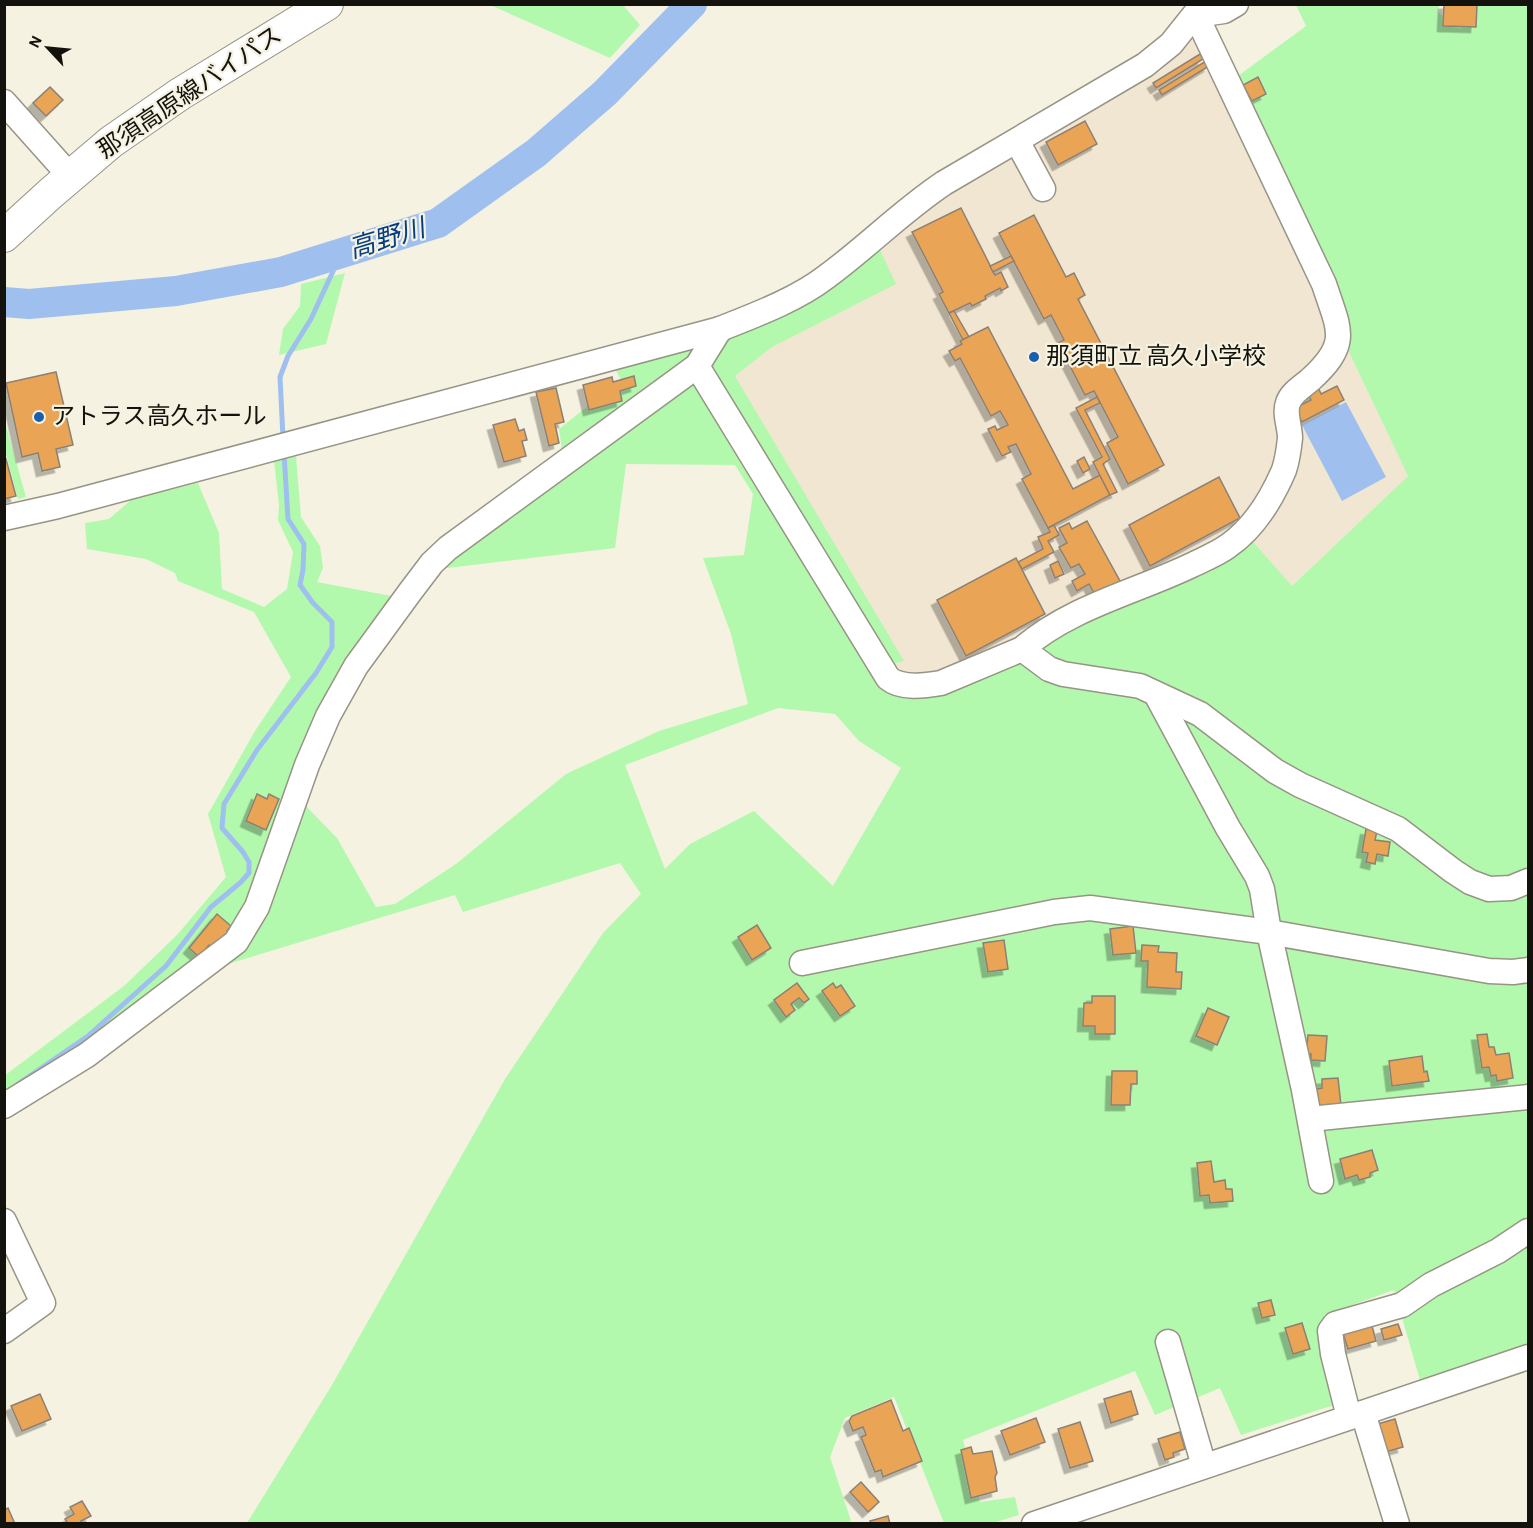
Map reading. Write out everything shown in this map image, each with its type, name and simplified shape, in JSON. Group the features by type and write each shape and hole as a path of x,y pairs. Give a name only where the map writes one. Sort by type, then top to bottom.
{"main road":[{"name":"那須高原線バイパス","path":"4,236 111,142 180,94 327,4"}],"street":[{"path":"1199,10 1224,11 1236,4"},
{"path":"4,518 58,506 720,329 774,307 825,279 922,197 1145,64 1171,44 1199,10"},
{"path":"697,366 888,678 895,684 928,686 941,683 1022,648 1061,620 1170,576 1229,546 1262,511 1284,468 1290,439 1287,405 1291,397 1326,366 1339,341 1339,330 1324,284 1199,10"},
{"path":"4,102 70,177"},
{"path":"1017,141 1043,189"},
{"path":"4,1106 87,1055 236,942 257,908 307,765 328,716 356,666 432,563 458,541 697,366 720,329"},
{"path":"1022,648 1049,669 1063,674 1140,686 1200,714 1275,771 1300,785 1398,829 1453,872 1470,882 1489,889 1511,888 1528,881"},
{"path":"1156,694 1228,828 1257,876 1262,889 1321,1181"},
{"path":"802,963 1090,908 1269,932 1489,970 1513,972 1528,970"},
{"path":"1310,1119 1528,1096"},
{"path":"4,1221 43,1303 4,1331"},
{"path":"1397,1524 1333,1354 1330,1331 1335,1324 1402,1305 1431,1285 1498,1251 1528,1232"},
{"path":"1168,1342 1204,1466"},
{"path":"1034,1524 1528,1357"}],"shaded area":[{"name":"那須町立 高久小学校","path":"1193,40 1203,42 1408,476 1292,586 933,680 901,679 707,371 943,197 1162,70"}],"green space":[{"path":"490,5 623,5 640,25 610,58"},
{"path":"1296,5 1439,5 1438,12 1460,29 1476,5 1528,5 1528,1344 1420,1380 1394,1290 1324,1315 1337,1404 1241,1435 1220,1388 1155,1415 1135,1371 963,1440 980,1502 1015,1497 1019,1515 993,1523 944,1523 894,1397 845,1418 830,1457 851,1521 845,1523 247,1523 332,1385 505,1079 603,933 641,894 620,863 463,912 455,895 228,964 135,1032 5,1119 4,1076 124,986 177,935 226,877 208,814 255,731 291,677 254,612 178,581 175,573 146,559 87,549 85,523 109,519 132,499 198,483 219,533 222,589 264,607 287,589 293,552 278,520 279,505 274,461 296,456 301,517 320,546 323,568 317,582 397,597 563,457 559,429 621,380 612,363 731,335 880,250 896,284 772,347 735,376 904,661 876,669 899,696 1248,536 1292,586 1408,476 1223,87 1306,26","holes":["626,464 735,465 753,494 744,555 703,558 731,634 748,704 659,731 566,774 456,864 395,904 376,907 337,838 305,805 344,709 414,600 439,569 615,548","778,708 835,714 859,741 901,768 833,886 754,811 690,844 665,869 625,765"]},
{"path":"345,273 326,344 279,355 283,329 300,306 301,284"},
{"path":"4,419 26,497 18,499 5,450"}],"water":[{"path":"1346,402 1386,477 1342,501 1302,425"}],"building":[{"path":"1444,4 1477,4 1476,27 1443,26"},
{"path":"1200,54 1203,59 1156,88 1153,83"},
{"path":"1206,61 1209,66 1162,95 1159,90"},
{"path":"1258,77 1266,94 1252,101 1243,85"},
{"path":"50,87 63,100 46,116 33,103"},
{"path":"1085,121 1097,144 1058,165 1046,142"},
{"path":"961,208 995,275 1001,272 1008,287 1001,291 1000,288 972,306 970,303 949,313 939,294 943,292 912,232"},
{"path":"1034,215 1066,277 1074,273 1085,295 1078,299 1164,465 1128,484 1107,443 1118,437 1094,391 1085,395 1058,343 1064,340 1051,315 1044,319 999,233"},
{"path":"1011,256 1014,261 993,272 990,266"},
{"path":"954,311 969,337 963,340 949,313"},
{"path":"988,327 1073,489 1100,475 1110,495 1048,528 1022,479 1031,474 1016,444 1008,447 1011,452 1002,456 988,429 995,426 997,430 1008,425 1000,411 991,416 960,358 955,361 949,351 962,344 960,341"},
{"path":"56,372 73,445 56,449 60,467 42,471 38,453 22,457 6,383"},
{"path":"634,376 636,386 620,391 622,401 589,410 583,385 612,377 613,382"},
{"path":"1337,386 1344,400 1302,422 1295,408 1311,400 1307,393 1318,387 1321,394"},
{"path":"556,388 564,422 555,424 559,443 549,446 536,392"},
{"path":"1097,397 1100,403 1085,410 1110,459 1103,464 1117,492 1110,495 1093,462 1102,457 1076,408"},
{"path":"515,419 519,431 524,429 527,440 522,441 526,456 504,462 493,425"},
{"path":"1084,457 1090,469 1083,473 1077,461"},
{"path":"6,459 16,496 4,499 4,460"},
{"path":"1219,477 1240,518 1150,566 1129,525"},
{"path":"1087,521 1120,581 1095,595 1089,584 1077,591 1072,581 1085,574 1079,564 1071,568 1059,547 1067,543 1059,528 1069,523 1072,529"},
{"path":"1054,525 1059,535 1048,541 1054,552 1022,569 1018,562 1043,549 1038,537 1050,532 1048,528"},
{"path":"1016,558 1045,614 966,656 937,600"},
{"path":"1058,561 1064,574 1055,578 1050,565"},
{"path":"257,794 267,799 269,794 279,799 266,830 246,821"},
{"path":"1366,829 1377,831 1375,840 1390,842 1388,856 1377,854 1375,864 1366,862 1368,853 1362,852"},
{"path":"217,914 231,926 227,931 232,935 214,949 209,945 199,957 189,948"},
{"path":"757,925 771,948 752,960 738,937"},
{"path":"1133,926 1136,953 1113,955 1110,929"},
{"path":"1004,940 1008,969 988,972 983,943"},
{"path":"1142,945 1159,946 1158,952 1177,953 1176,972 1182,972 1181,989 1147,987 1148,961 1141,961"},
{"path":"797,983 809,999 804,1003 799,998 791,1004 795,1010 786,1017 774,1000"},
{"path":"833,983 836,988 841,985 855,1006 840,1016 822,991"},
{"path":"1092,996 1115,996 1115,1034 1095,1034 1095,1026 1083,1026 1084,1003 1092,1003"},
{"path":"1208,1008 1229,1017 1217,1045 1196,1036"},
{"path":"1487,1034 1489,1047 1494,1047 1496,1055 1509,1053 1513,1078 1497,1081 1496,1075 1491,1076 1489,1067 1482,1068 1477,1035"},
{"path":"1308,1035 1327,1036 1325,1061 1311,1060 1311,1054 1306,1054"},
{"path":"1422,1056 1424,1072 1427,1071 1429,1081 1392,1086 1389,1061"},
{"path":"1112,1071 1137,1071 1137,1084 1131,1084 1130,1105 1111,1105"},
{"path":"1338,1078 1341,1105 1317,1107 1316,1089 1322,1088 1322,1079"},
{"path":"1372,1150 1378,1170 1370,1173 1370,1177 1359,1180 1357,1175 1345,1179 1340,1159"},
{"path":"1211,1161 1214,1182 1225,1180 1226,1189 1232,1189 1233,1201 1210,1203 1209,1195 1200,1196 1197,1163"},
{"path":"1271,1300 1275,1315 1262,1318 1258,1303"},
{"path":"1371,1322 1376,1341 1348,1349 1342,1330"},
{"path":"1302,1323 1310,1349 1293,1354 1285,1328"},
{"path":"1398,1324 1402,1335 1384,1340 1381,1329"},
{"path":"1131,1391 1138,1414 1111,1423 1104,1399"},
{"path":"40,1394 51,1419 22,1431 11,1406"},
{"path":"891,1400 903,1431 909,1428 922,1461 883,1477 881,1470 875,1472 861,1437 866,1435 863,1427 853,1431 849,1421 852,1416"},
{"path":"1036,1418 1045,1442 1010,1455 1001,1431"},
{"path":"1395,1419 1403,1447 1382,1453 1374,1425"},
{"path":"1080,1422 1093,1461 1070,1468 1058,1429"},
{"path":"1180,1432 1185,1449 1173,1453 1174,1457 1165,1460 1158,1439"},
{"path":"971,1447 973,1454 992,1451 997,1473 995,1477 997,1491 971,1498 961,1450"},
{"path":"861,1482 879,1502 868,1512 850,1492"},
{"path":"82,1501 91,1516 81,1521 82,1524 68,1524 65,1519 74,1514 70,1507"},
{"path":"8,1508 15,1524 4,1524 4,1510"},
{"path":"888,1516 890,1524 871,1524 870,1521"}],"waterway":[{"name":"高野川","path":"4,302 29,304 176,291 281,272 438,223 536,153 605,93 692,4"},
{"path":"283,438 280,377 288,356 311,319 341,254"},
{"path":"18,1084 88,1036 166,966 211,907 249,873 249,862 222,828 224,804 257,750 316,673 332,647 332,622 313,603 300,585 304,544 288,519 284,453"}],"place":[{"name":"那須町立 高久小学校","path":"1034,357"},
{"name":"アトラス高久ホール","path":"39,417"}]}
